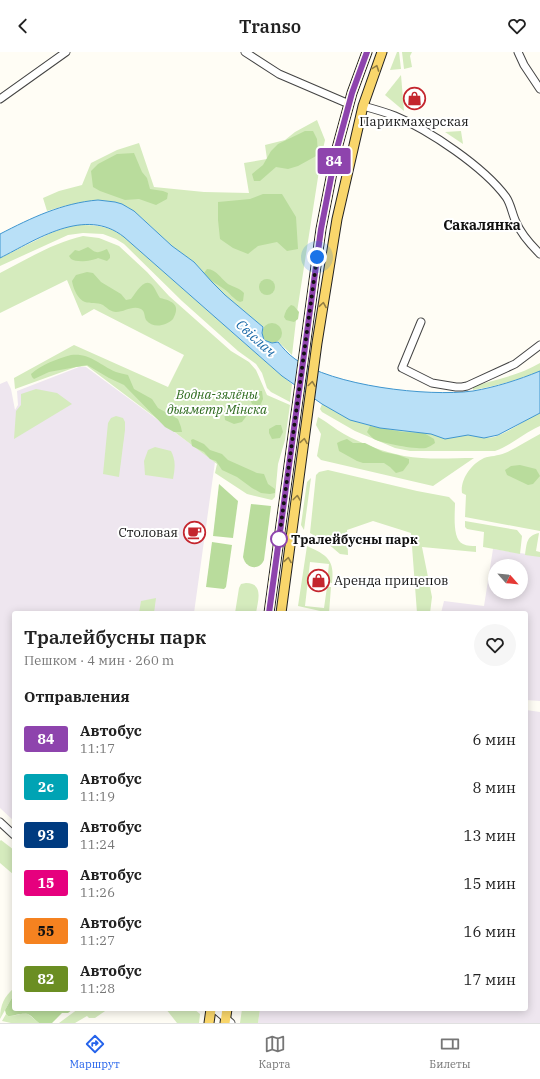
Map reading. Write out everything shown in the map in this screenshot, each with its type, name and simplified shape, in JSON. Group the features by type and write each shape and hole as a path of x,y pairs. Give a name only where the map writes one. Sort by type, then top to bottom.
{"main road":[{"path":"269,611 321,229 335,158 349,104 366,52"},
{"path":"281,611 317,344 337,219 363,106 382,52"},
{"path":"209,1023 211,1011"}],"street":[{"path":"0,99 66,52"},
{"path":"245,52 279,74 349,104"},
{"path":"518,52 524,65 540,89"},
{"path":"363,106 390,114 410,123 454,150 477,168 507,198 516,224 540,254"},
{"path":"421,322 402,368 432,383 456,387 467,386 515,364 540,345"},
{"path":"274,582 285,584"},
{"path":"0,822 12,833"},
{"path":"218,1011 227,1018"}],"shaded area":[{"path":"79,367 86,367 215,462 194,611 12,611 12,819 0,808 0,384 7,381 11,389 15,410 18,405 17,391"},
{"path":"493,549 540,556 540,701 528,700 528,611 442,611 444,601 484,606 488,581 488,599 528,599 528,559 491,559"},
{"path":"528,710 540,712 540,1023 258,1023 260,1011 528,1011"}],"green space":[{"path":"397,52 399,52 401,69 390,70"},
{"path":"402,52 412,52 410,56 412,67 404,69"},
{"path":"401,75 404,111 385,95"},
{"path":"317,120 325,140 297,312 292,355 263,327 225,295 194,262 172,246 128,207 115,202 98,200 64,206 47,211 43,198 59,191 82,185 91,163 117,150 139,143 154,187 204,192 249,193 244,163 267,159 265,145 285,140 295,132"},
{"path":"305,131 313,131 317,139 318,155 298,166 288,169 276,167 260,181 254,181 252,174 263,165 271,151 278,144"},
{"path":"461,131 463,144 445,132"},
{"path":"134,153 142,172 147,178 150,189 168,193 167,199 156,205 139,199 125,200 93,187 91,171 98,164 117,154"},
{"path":"263,194 282,194 296,217 298,249 287,251 277,242 258,246 248,254 233,248 220,239 218,202 250,199"},
{"name":"Водна-зялёны дыяметр Мінска","path":"75,225 107,228 124,237 292,384 290,402 271,392 267,388 262,373 256,364 238,351 182,301 124,244 116,239 103,234 83,233 68,235 0,266 0,258 53,232"},
{"name":"Водна-зялёны дыяметр Мінска","path":"83,236 99,238 119,246 147,272 169,296 231,351 249,362 256,370 267,395 290,405 285,440 278,464 275,497 272,500 247,494 215,473 217,464 87,366 76,367 15,389 14,378 74,345 168,387 184,355 94,309 82,316 67,280 0,313 0,273 51,247"},
{"path":"88,247 96,252 107,249 110,258 107,261 98,258 88,261 81,261 71,259 69,256 75,250 79,251"},
{"path":"207,269 214,271 227,283 242,291 244,293 243,301 240,302 233,298 209,278 204,273"},
{"path":"87,272 93,273 101,282 121,294 126,300 131,299 140,286 150,283 160,298 172,302 176,307 173,319 160,326 152,325 146,320 144,312 141,309 132,308 114,312 101,304 82,301 73,287 72,281 76,275"},
{"path":"267,279 273,281 275,287 273,293 267,295 261,293 259,287 261,281"},
{"path":"291,305 294,306 299,312 298,319 294,322 286,320 284,317 286,310"},
{"path":"268,323 276,323 282,329 282,337 276,343 268,343 262,337 262,329"},
{"path":"71,355 90,358 116,372 128,375 134,389 152,399 158,408 178,419 182,432 174,432 165,427 124,385 87,365 49,372 34,379 32,377 31,374 40,367"},
{"path":"540,363 540,371 490,387 473,390 473,386 516,374"},
{"path":"36,389 57,393 72,404 14,439 16,411 21,405 21,394"},
{"path":"259,391 262,391 263,399 260,406 252,404 250,399"},
{"path":"234,404 244,406 247,409 248,414 242,422 234,424 225,420 224,411"},
{"path":"322,404 357,422 380,428 457,437 462,435 471,435 489,438 494,437 540,413 540,426 507,446 495,451 410,451 395,448 355,431 322,412 320,409"},
{"path":"116,416 123,418 125,422 119,477 103,474 108,423 111,418"},
{"path":"318,417 358,441 396,454 422,458 474,458 433,486 321,460 317,456 321,434 316,425"},
{"path":"276,425 281,425 283,432 280,438 272,439 269,429"},
{"path":"370,426 403,432 424,433 434,439 435,443 427,448 422,448 384,442 374,439 367,432"},
{"path":"540,434 540,531 465,517 466,495 462,493 462,488 467,473 471,468 484,458 505,453"},
{"path":"193,439 204,444 210,450 222,454 228,460 257,473 264,474 268,484 275,489 275,493 261,493 237,477 222,470 216,461 210,459 204,452 192,446 191,440"},
{"path":"347,439 353,443 365,443 383,452 409,459 409,463 403,471 396,473 384,463 363,463 357,461 339,451 337,443"},
{"path":"155,447 171,451 175,465 173,479 145,475 144,461 148,450"},
{"path":"520,465 536,469 540,476 533,484 528,485 507,475 505,470 511,466"},
{"path":"328,470 449,497 455,503 455,526 457,537 463,544 468,546 476,546 476,552 422,547 432,597 430,611 417,611 411,533 373,521 347,530 348,555 340,554 327,543 310,533 316,475 319,472"},
{"path":"311,478 304,530 301,525 307,482"},
{"path":"219,484 238,501 233,538 213,536"},
{"path":"251,504 271,506 264,560 262,564 256,567 247,564 243,557"},
{"path":"465,521 517,530 522,536 520,554 483,547 484,532 467,529 465,527"},
{"path":"539,533 536,551 540,552 540,557 525,555 529,538"},
{"path":"212,542 232,545 226,587 224,589 206,587"},
{"path":"307,546 320,552 328,559 331,564 333,575 332,583 327,582 329,564 310,562 305,606 324,608 327,587 331,587 329,611 320,611 298,606"},
{"path":"241,584 252,584 258,589 256,611 235,611"},
{"path":"156,598 154,611 139,611 141,601"},
{"path":"1,840 12,848 12,873 0,863"},
{"path":"12,990 12,998 0,1019 3,1002"},
{"path":"12,998 12,1011 70,1011 68,1013 62,1013 52,1023 39,1023 31,1016 26,1014 8,1016 5,1010"},
{"path":"75,1011 105,1011 95,1018 89,1018 87,1016 75,1023 59,1023"},
{"path":"168,1011 196,1011 200,1014 199,1023 177,1023"},
{"path":"242,1011 260,1011 258,1023 240,1023"},
{"path":"24,1013 28,1014 39,1023 11,1023 2,1021 6,1014 8,1016"}],"water":[{"name":"Свіслач","path":"98,200 122,204 134,211 172,246 194,262 225,295 263,327 262,333 264,340 272,343 278,342 292,357 312,368 356,383 406,391 431,392 473,391 507,383 540,371 540,413 498,435 484,438 468,435 445,439 431,434 380,428 350,420 322,404 282,376 124,237 109,228 93,225 77,225 61,229 45,235 0,258 0,234 47,212 72,204"}],"bus line":[{"name":"84","path":"269,611 321,229 336,152 352,93 367,52"}],"place":[{"name":"Парикмахерская","path":"414,99"},
{"name":"Столовая","path":"194,532"},
{"name":"Тралейбусны парк","path":"279,539"},
{"name":"Аренда прицепов","path":"318,580"}],"district":[{"name":"Сакалянка","path":"482,225"}],"route":[{"path":"279,539 317,257"}]}
